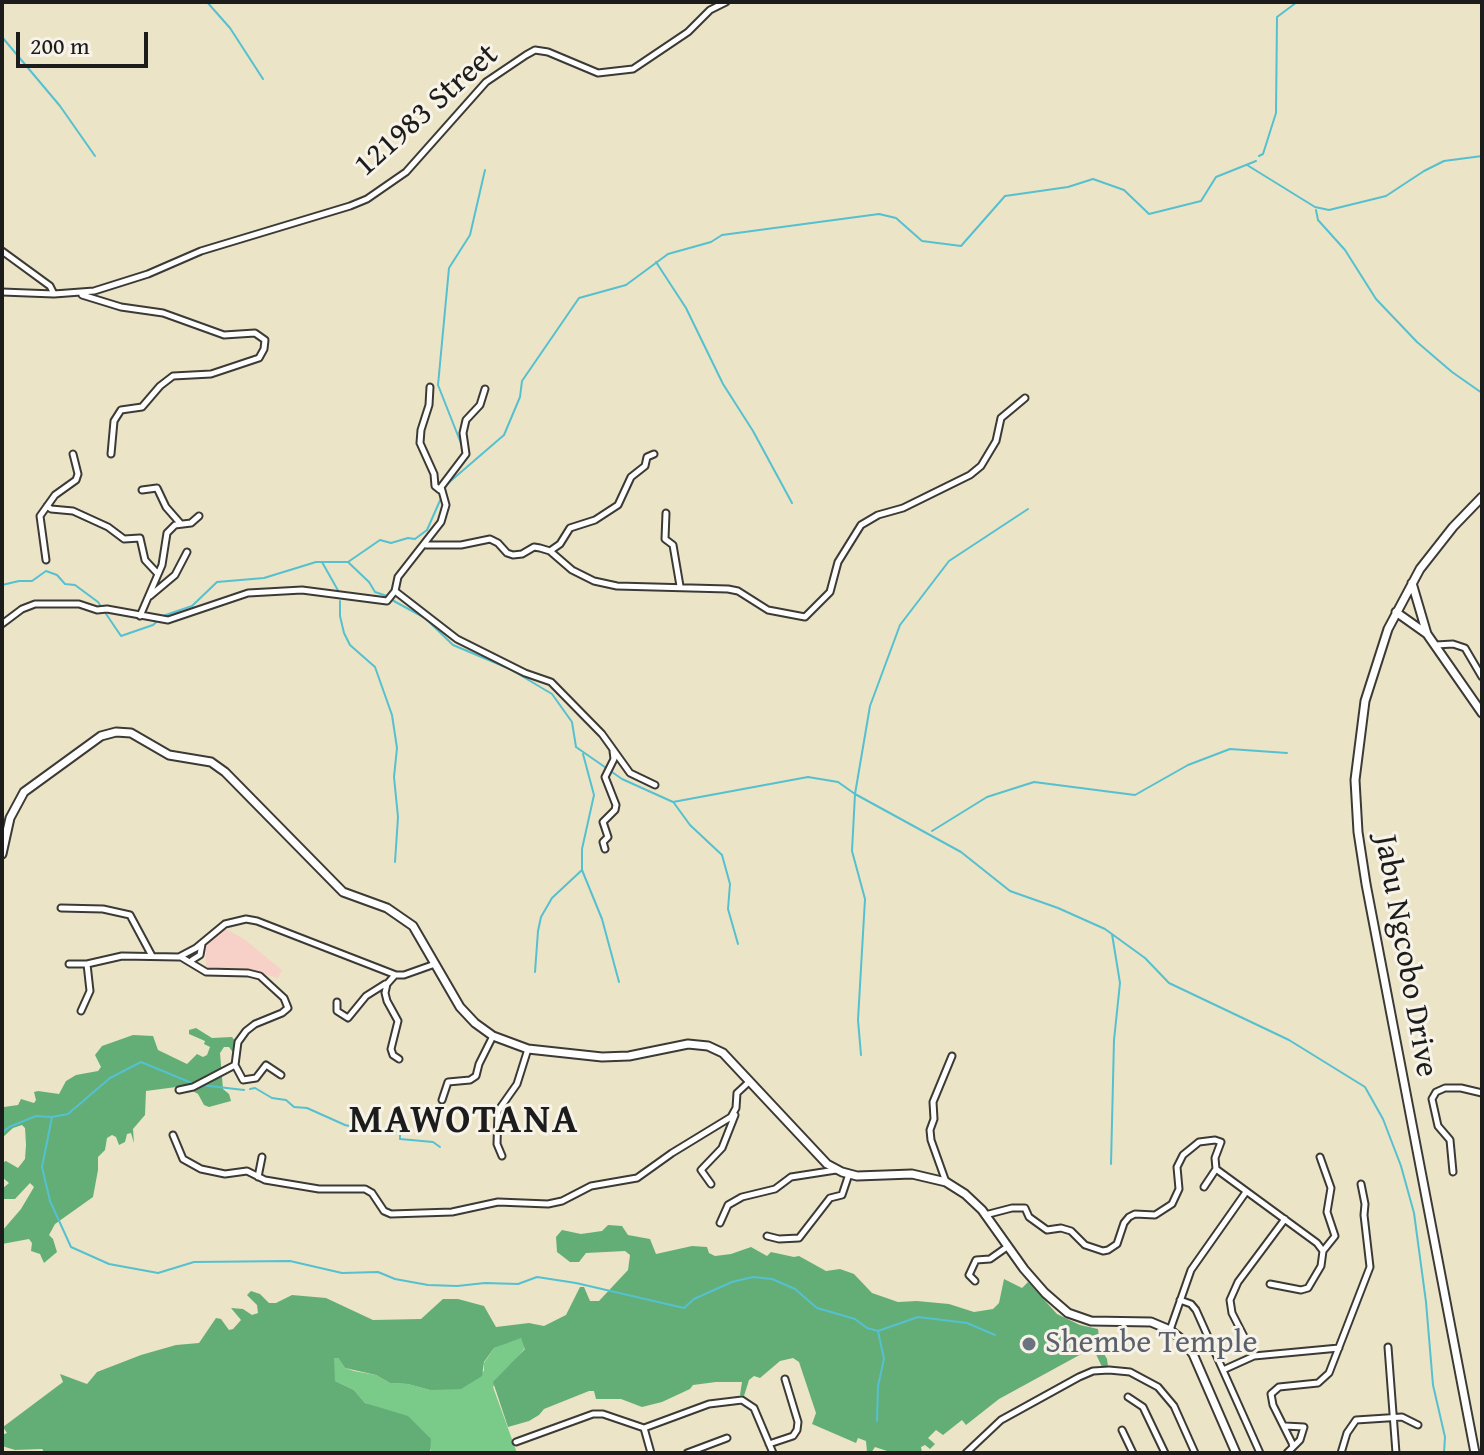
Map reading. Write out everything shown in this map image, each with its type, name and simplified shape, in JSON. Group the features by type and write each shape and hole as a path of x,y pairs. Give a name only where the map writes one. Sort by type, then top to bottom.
{"street":[{"name":"121983 Street","path":"2,292 78,294 103,289 201,251 367,199 406,172 486,82 535,50 556,54 593,72 628,70 688,32 710,10 726,2"},
{"path":"2,251 41,279 54,294"},
{"path":"78,294 121,307 163,313 224,335 255,333 265,340 259,358 211,374 173,376 143,406 121,410 114,421 111,454"},
{"path":"392,596 398,577 426,545 441,522 446,505 435,486 434,474 420,443 430,387"},
{"path":"442,494 443,482 466,454 463,433 466,420 478,408 485,389"},
{"path":"426,545 455,546 490,539 510,554 522,554 534,547 550,551 572,570 594,581 644,587 733,590 768,610 805,617 830,592 838,562 861,525 970,475 981,466 996,441 1001,418 1025,398"},
{"path":"46,560 40,519 55,495 76,480 78,474 73,454"},
{"path":"550,551 560,544 570,528 595,520 618,505 631,477 645,466 647,457 654,454"},
{"path":"142,490 157,488 166,507 181,524"},
{"name":"Jabu Ngcobo Drive","path":"1475,1453 1366,884 1356,820 1356,764 1365,701 1379,653 1396,612 1438,545 1482,497"},
{"path":"47,506 73,511 113,529 124,539 140,538 145,560 158,574"},
{"path":"666,513 665,539 673,545 680,586"},
{"path":"140,616 164,558 167,533 175,525 191,523 199,516"},
{"path":"150,596 175,575 187,552"},
{"path":"1412,583 1427,634"},
{"path":"2,624 22,609 35,604 79,604 97,610 162,618 248,593 302,590 373,600 392,596 457,639 551,682 594,725 634,777 655,785"},
{"path":"1396,612 1427,634 1482,713"},
{"path":"1436,645 1453,644 1465,648 1482,677"},
{"path":"2,854 10,818 28,788 99,737 116,732 135,734 169,755 202,759 222,769 343,892 387,908 413,926 460,1007 493,1036 528,1049 608,1058 683,1044 699,1044 723,1053 817,1155 837,1170 849,1174 912,1174 946,1182 965,1194 985,1215 1045,1293 1068,1313 1091,1321 1151,1322 1170,1330 1193,1354 1236,1453"},
{"path":"605,849 603,842 608,837 603,822 616,805 605,777 614,759 613,750"},
{"path":"61,908 103,909 130,915 152,957"},
{"path":"180,956 225,924 250,919 396,975 435,964"},
{"path":"191,961 200,955 202,943"},
{"path":"69,964 87,964 122,956 180,956 206,972 260,976 287,1002 288,1009 246,1031 238,1042 235,1065 243,1080 258,1076 265,1065 281,1075"},
{"path":"81,1011 90,991 87,964"},
{"path":"337,1002 337,1011 348,1018 366,996 396,975"},
{"path":"389,981 385,996 398,1021 391,1049 399,1059"},
{"path":"442,1100 448,1082 470,1080 476,1076 493,1036"},
{"path":"502,1156 497,1144 498,1111 517,1084 528,1049"},
{"path":"946,1182 930,1130 934,1119 933,1102 952,1056"},
{"path":"179,1090 193,1087 235,1065"},
{"path":"711,1184 701,1170 722,1148 735,1110 737,1093 751,1081"},
{"path":"1453,1172 1451,1144 1438,1126 1432,1099 1436,1092 1445,1088 1482,1093"},
{"path":"173,1135 186,1162 216,1173 247,1171 258,1177 315,1189 366,1189 384,1211 393,1215 452,1212 498,1202 551,1204 591,1186 637,1178 731,1117 735,1110"},
{"path":"985,1215 1025,1208 1029,1217 1047,1230 1061,1228 1071,1231 1085,1245 1103,1251 1117,1244 1129,1217 1135,1214 1155,1215 1172,1204 1179,1189 1177,1167 1187,1150 1202,1141 1221,1142 1215,1158 1216,1169 1204,1187"},
{"path":"258,1177 262,1157"},
{"path":"1270,1284 1293,1290 1308,1288 1321,1266 1323,1251 1335,1236 1327,1212 1331,1188 1320,1157"},
{"path":"1216,1169 1317,1243 1323,1251"},
{"path":"720,1223 728,1205 742,1197 775,1189 791,1177 837,1170"},
{"path":"767,1236 799,1238 830,1198 842,1195 849,1174"},
{"path":"1293,1447 1273,1405 1272,1392 1279,1387 1322,1381 1329,1373 1370,1267 1361,1184"},
{"path":"1170,1330 1196,1260 1246,1192"},
{"path":"1254,1356 1232,1313 1230,1300 1238,1282 1285,1219"},
{"path":"975,1281 969,1275 976,1260 990,1259 1007,1247"},
{"path":"1180,1300 1191,1304 1196,1310 1260,1453"},
{"path":"1388,1347 1396,1453"},
{"path":"1223,1370 1254,1356 1339,1348"},
{"path":"970,1452 1001,1420 1079,1377 1093,1371 1109,1370 1130,1372 1158,1387 1174,1406 1195,1453"},
{"path":"769,1444 793,1436 798,1426 785,1379"},
{"path":"1128,1397 1143,1407 1165,1453"},
{"path":"516,1442 593,1414 603,1414 644,1428 709,1404 742,1400 754,1408 773,1453"},
{"path":"1341,1453 1347,1433 1356,1420 1402,1417 1418,1425"},
{"path":"1284,1426 1304,1427 1298,1442 1287,1453"},
{"path":"644,1428 651,1453"},
{"path":"1122,1430 1133,1453"},
{"path":"687,1453 727,1438"}],"shaded area":[{"path":"224,928 244,939 282,970 278,978 249,970 206,969 206,943"}],"green space":[{"path":"196,1028 212,1038 232,1037 236,1042 234,1054 229,1047 224,1047 220,1053 223,1089 231,1101 209,1107 204,1105 198,1094 184,1086 146,1091 145,1115 133,1129 134,1143 131,1133 119,1145 116,1137 112,1135 107,1138 105,1150 98,1157 93,1197 55,1224 49,1235 57,1252 44,1263 40,1254 31,1251 29,1239 2,1244 2,1231 21,1209 34,1187 30,1183 15,1199 2,1199 2,1189 9,1183 2,1177 2,1163 6,1161 18,1168 25,1159 26,1145 22,1125 2,1138 4,1107 18,1105 21,1099 34,1103 34,1092 38,1091 59,1094 66,1081 76,1075 98,1071 101,1067 95,1055 102,1046 133,1035 153,1036 158,1050 187,1064 197,1054 207,1055 210,1047 204,1044 205,1041 189,1034 189,1030"},
{"path":"608,1225 622,1226 628,1235 650,1239 656,1254 692,1246 707,1247 709,1253 715,1256 751,1247 767,1256 771,1252 799,1256 826,1271 840,1269 854,1274 872,1293 898,1302 949,1304 974,1312 993,1309 999,1303 1004,1279 1022,1288 1028,1282 1057,1314 1080,1325 1098,1329 1100,1347 1108,1366 1102,1367 1094,1350 1085,1352 999,1399 966,1425 962,1420 943,1435 936,1430 928,1438 935,1444 930,1449 925,1445 921,1447 922,1453 893,1453 875,1447 871,1453 867,1452 866,1441 858,1438 856,1443 812,1424 816,1413 799,1362 793,1358 780,1361 760,1378 754,1376 749,1380 744,1396 740,1395 742,1382 716,1382 693,1385 662,1402 642,1407 621,1399 596,1399 594,1391 589,1391 544,1409 529,1421 508,1427 493,1382 525,1349 521,1338 494,1348 484,1362 482,1376 461,1389 430,1390 390,1383 376,1375 345,1368 338,1358 334,1358 335,1381 354,1390 365,1403 408,1416 431,1439 430,1453 45,1453 42,1449 15,1450 2,1446 2,1435 7,1433 3,1427 63,1382 60,1374 87,1384 97,1372 141,1355 176,1345 199,1343 216,1318 221,1319 229,1330 233,1329 241,1320 231,1308 243,1309 252,1315 258,1313 257,1305 247,1295 251,1291 260,1294 269,1303 292,1295 326,1298 373,1320 421,1319 443,1299 458,1299 484,1306 496,1327 529,1323 544,1326 566,1315 580,1287 584,1287 590,1301 599,1301 628,1270 630,1255 625,1251 586,1253 579,1262 570,1262 557,1252 556,1237 562,1230 581,1234 602,1231"},
{"path":"521,1338 525,1348 493,1387 517,1453 430,1453 431,1450 386,1411 365,1403 354,1390 335,1381 333,1376 334,1357 345,1368 376,1375 390,1383 430,1390 484,1371 484,1363 494,1348"}],"waterway":[{"path":"207,2 230,28 263,79"},
{"path":"1259,156 1263,154 1276,113 1277,17 1297,2"},
{"path":"2,37 60,106 95,156"},
{"path":"1247,165 1315,207 1329,210 1386,196 1444,161 1482,156"},
{"path":"444,491 446,485 504,435 520,397 522,381 579,298 626,285 668,254 711,242 722,235 879,214 896,218 922,241 961,246 1005,196 1068,187 1093,179 1124,190 1149,214 1201,201 1216,177 1256,161"},
{"path":"464,451 438,385 449,268 470,235 485,170"},
{"path":"1316,210 1318,220 1345,250 1376,299 1417,342 1482,393"},
{"path":"656,262 686,308 723,384 792,503"},
{"path":"2,585 32,581 46,571 57,575 65,584 75,585 98,602 121,636 192,606 217,582 264,578 316,562 348,562 380,540 391,543 415,539 427,530 442,496"},
{"path":"861,1055 858,1020 865,899 852,851 855,794 870,706 900,625 949,561 1028,509"},
{"path":"322,562 340,594"},
{"path":"348,562 375,592 387,596"},
{"path":"392,600 425,618 453,645 510,669 552,694 572,722 576,747 622,779 673,802 808,777 838,782 961,852 1010,891 1105,929 1145,958 1169,983 1289,1040 1365,1087 1383,1119 1414,1213 1433,1385 1445,1437 1444,1453"},
{"path":"340,601 344,633 350,645 375,667 392,715 397,748 394,777 398,817 395,862"},
{"path":"932,831 987,797 1034,782 1135,795 1188,765 1230,749 1287,753"},
{"path":"583,754 594,795 582,849 582,870 602,919 619,982"},
{"path":"674,803 690,825 722,855 730,884 728,909 738,944"},
{"path":"535,972 541,917 552,898 582,870"},
{"path":"1111,1164 1114,1040 1120,983 1112,934"},
{"path":"2,1133 36,1116 68,1114 110,1078 141,1062 194,1084"},
{"path":"201,1085 244,1090"},
{"path":"250,1089 255,1088 272,1098 286,1100 294,1107 307,1108 345,1125 375,1132 395,1131 400,1134 400,1139 433,1142 440,1147"},
{"path":"52,1117 42,1167 50,1201 71,1247 109,1264 158,1273 194,1262 290,1261 342,1273 378,1272 395,1279 428,1285 457,1286 518,1284 537,1277 684,1308 694,1299 732,1282 753,1277 772,1279 795,1289 817,1308 855,1319 867,1328 878,1331 918,1317 967,1323 995,1335"},
{"path":"877,1421 878,1386 884,1359 878,1331"}],"place":[{"name":"Shembe Temple","path":"1029,1344"}],"district":[{"name":"MAWOTANA","path":"464,1122"}]}
